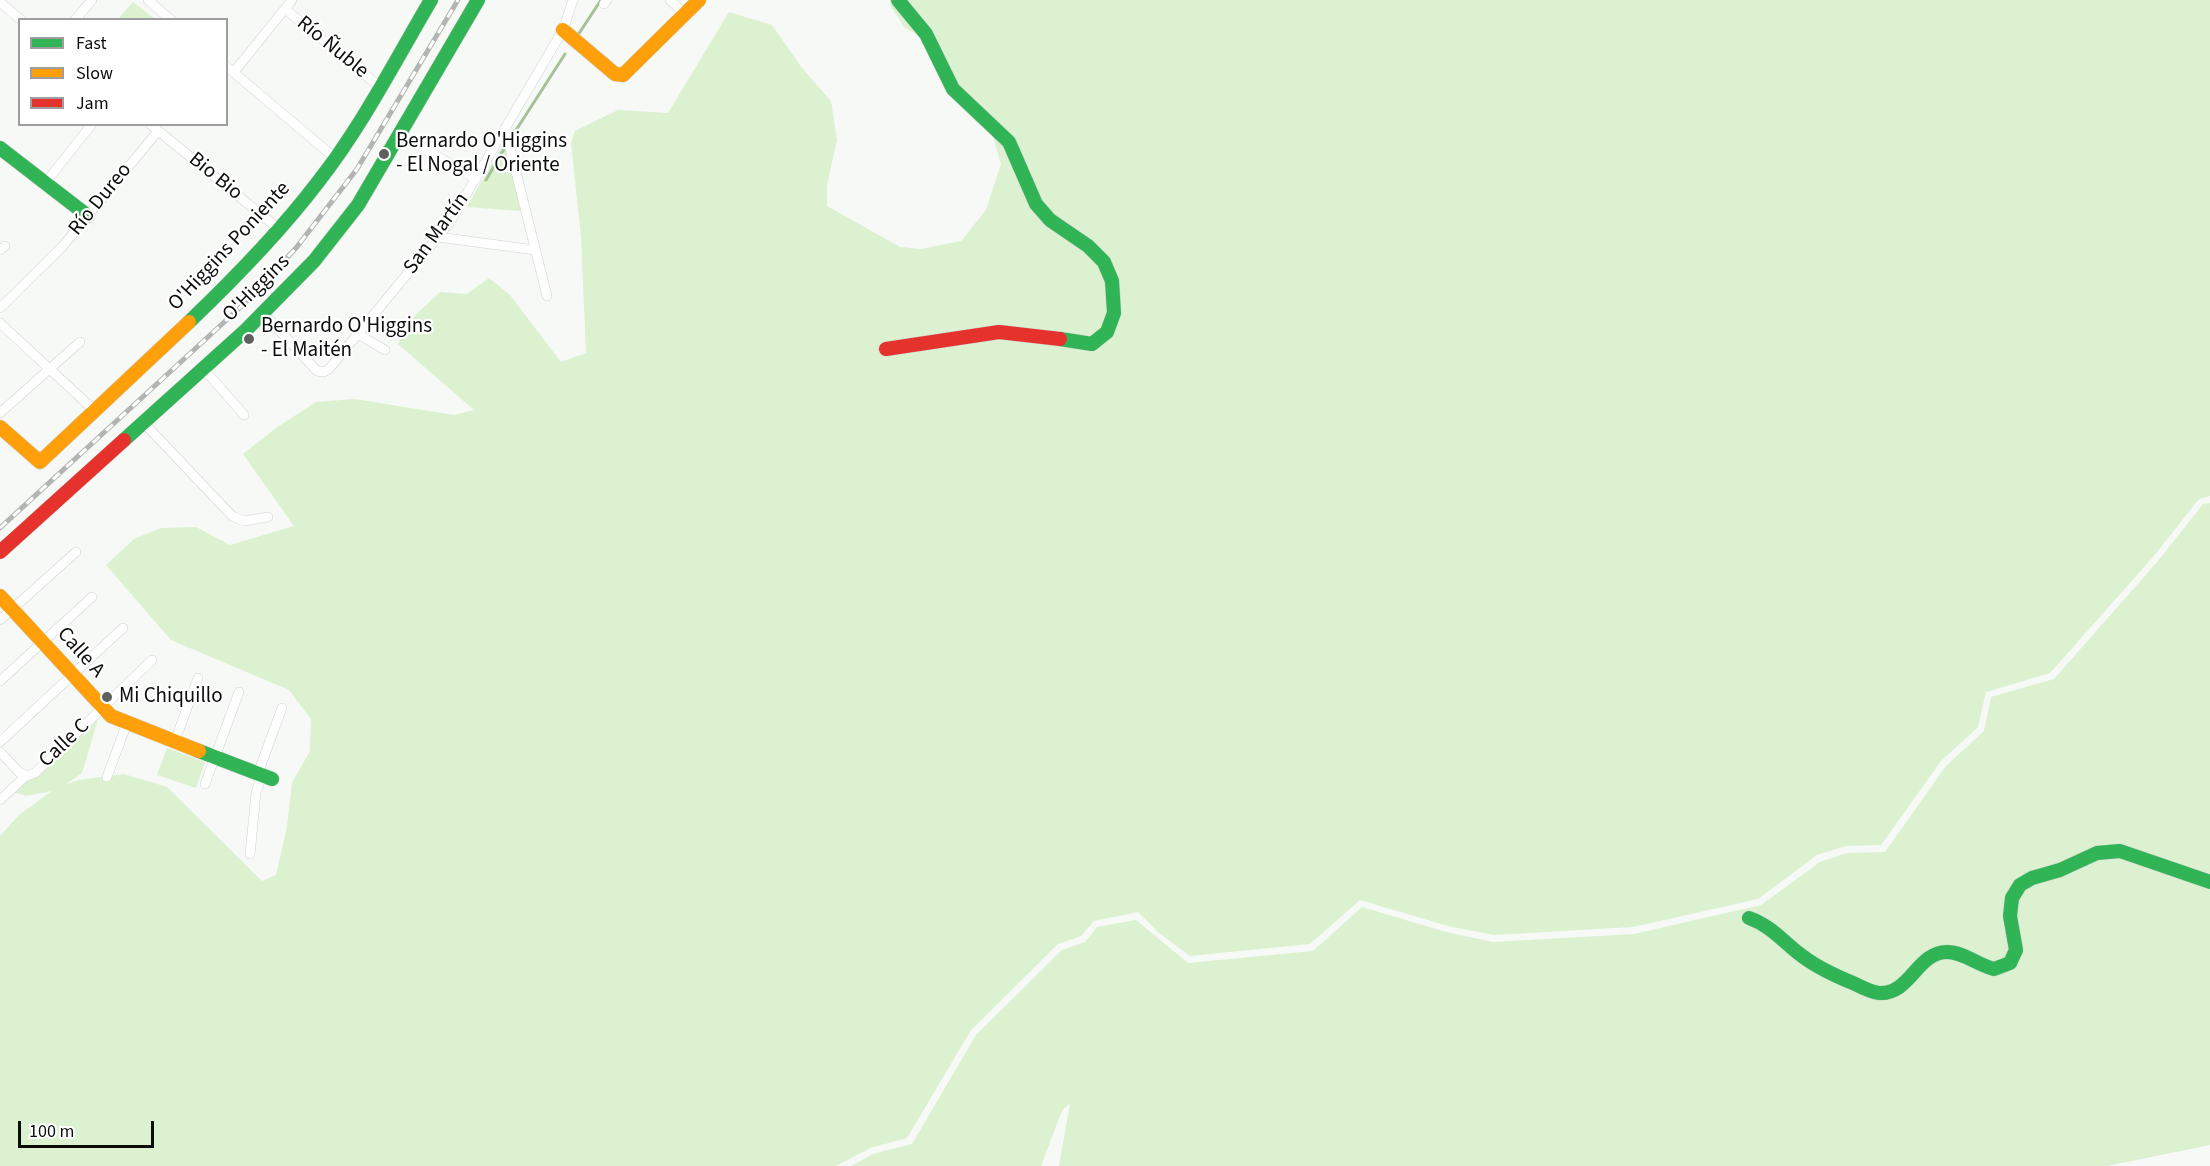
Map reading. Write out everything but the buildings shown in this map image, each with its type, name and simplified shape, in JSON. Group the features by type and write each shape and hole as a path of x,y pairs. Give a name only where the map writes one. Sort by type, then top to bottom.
{"street":[{"path":"77,18 92,0"},
{"path":"148,0 169,18"},
{"path":"292,0 230,69 335,158"},
{"name":"O'Higgins Poniente","path":"0,427 40,462 210,302 280,230 335,158 431,0"},
{"name":"O'Higgins","path":"0,552 264,314 298,279 347,220 478,0"},
{"name":"San Martín","path":"264,314 315,370 321,373 329,369 438,237 476,179 563,30 573,0"},
{"path":"670,0 685,14"},
{"path":"563,30 620,76 626,73 699,0"},
{"path":"885,349 999,332 1025,333 1092,344 1099,341 1109,330 1115,300 1113,282 1102,259 1084,242 1060,228 1038,208 1029,195 1009,142 989,119 953,90 939,67 924,31 898,0"},
{"path":"0,2 19,18"},
{"name":"Río Ñuble","path":"285,9 380,87"},
{"path":"88,216 51,187 49,182 50,177 90,126"},
{"name":"Río Dureo","path":"0,308 44,267 88,216 154,128"},
{"name":"Bio Bio","path":"154,128 280,230"},
{"path":"506,128 547,296"},
{"path":"399,134 476,179"},
{"path":"0,148 38,179 49,182"},
{"path":"438,237 535,250"},
{"path":"0,323 95,411"},
{"path":"358,334 386,350"},
{"path":"0,413 80,342"},
{"path":"203,368 244,415"},
{"path":"143,422 232,516 244,521 268,517"},
{"path":"0,620 76,552"},
{"name":"Calle A","path":"0,596 103,709 127,723 264,776"},
{"path":"0,681 92,597"},
{"path":"0,742 123,628"},
{"name":"Calle C","path":"0,800 26,776 35,772 152,660"},
{"path":"175,741 198,678"},
{"path":"205,784 239,692"},
{"path":"250,854 256,793 264,776 282,708"},
{"path":"107,777 127,723"},
{"path":"0,752 19,772 26,776"},
{"path":"1749,918 1774,929 1815,965 1875,993 1886,993 1902,987 1918,968 1941,953 1958,953 1984,967 1998,969 2007,966 2014,958 2017,949 2009,917 2011,901 2018,888 2033,876 2068,867 2095,854 2111,851 2134,853 2210,882"}],"green space":[{"path":"890,0 2210,0 2210,496 2199,499 2153,557 2050,673 1986,692 1978,727 1941,761 1881,845 1846,846 1817,855 1758,899 1633,927 1494,935 1448,926 1360,900 1310,944 1190,956 1159,933 1138,912 1094,921 1081,936 1058,944 971,1030 907,1138 870,1148 836,1166 0,1166 0,836 19,815 52,791 26,796 13,792 23,782 32,780 98,719 82,773 65,785 78,780 124,774 167,787 262,881 276,875 287,827 292,783 310,751 311,719 289,690 171,640 106,565 134,539 161,528 196,527 230,545 294,526 243,454 276,428 316,402 355,399 454,415 474,410 398,344 407,323 440,292 467,294 489,278 510,295 561,362 586,353 581,236 571,143 575,131 618,110 668,113 729,12 772,25 802,68 831,101 837,140 827,185 827,206 900,247 921,249 961,241 986,210 1001,164 988,120 953,93 931,42 905,28 891,7"},
{"path":"133,2 154,18 119,18"},
{"path":"504,142 521,211 467,207"},
{"path":"2210,503 2210,1145 2107,1166 1059,1166 1070,1104 1064,1108 1060,1116 1041,1166 851,1166 873,1154 912,1144 976,1035 1062,950 1085,942 1097,927 1136,920 1188,963 1313,951 1362,907 1446,932 1493,942 1634,934 1761,905 1820,862 1847,853 1885,852 1946,766 1984,731 1991,697 2054,679 2158,561 2203,504"},
{"path":"167,748 205,762 196,788 157,775"}],"waterway":[{"path":"578,35 601,0"},
{"path":"511,138 565,54"},
{"path":"486,180 504,149"}],"railway":[{"path":"0,528 245,303 296,248 357,169 458,0"}],"traffic: fast":[{"path":"189,322 288,219 334,161 364,116 431,0"},
{"path":"124,440 246,330 314,261 358,205 478,0"},
{"path":"898,0 926,34 953,89 1009,142 1036,204 1050,220 1088,246 1104,262 1112,281 1114,313 1107,332 1092,344 1060,339"},
{"path":"0,148 88,216"},
{"path":"199,751 272,779"},
{"path":"1749,918 1769,928 1817,966 1872,992 1879,993 1890,992 1898,987 1928,959 1937,954 1947,952 1959,954 1994,969 2010,963 2016,950 2010,916 2012,898 2020,885 2032,878 2060,870 2097,853 2120,851 2210,882"}],"traffic: slow":[{"path":"563,30 615,74 623,75 699,0"},
{"path":"0,427 40,462 189,322"},
{"path":"0,596 111,716 199,751"}],"traffic: jam":[{"path":"886,349 999,332 1060,339"},
{"path":"0,552 124,440"}],"place":[{"name":"Bernardo O'Higgins - El Nogal / Oriente","path":"384,154"},
{"name":"Bernardo O'Higgins - El Maitén","path":"249,339"},
{"name":"Mi Chiquillo","path":"107,697"}]}
